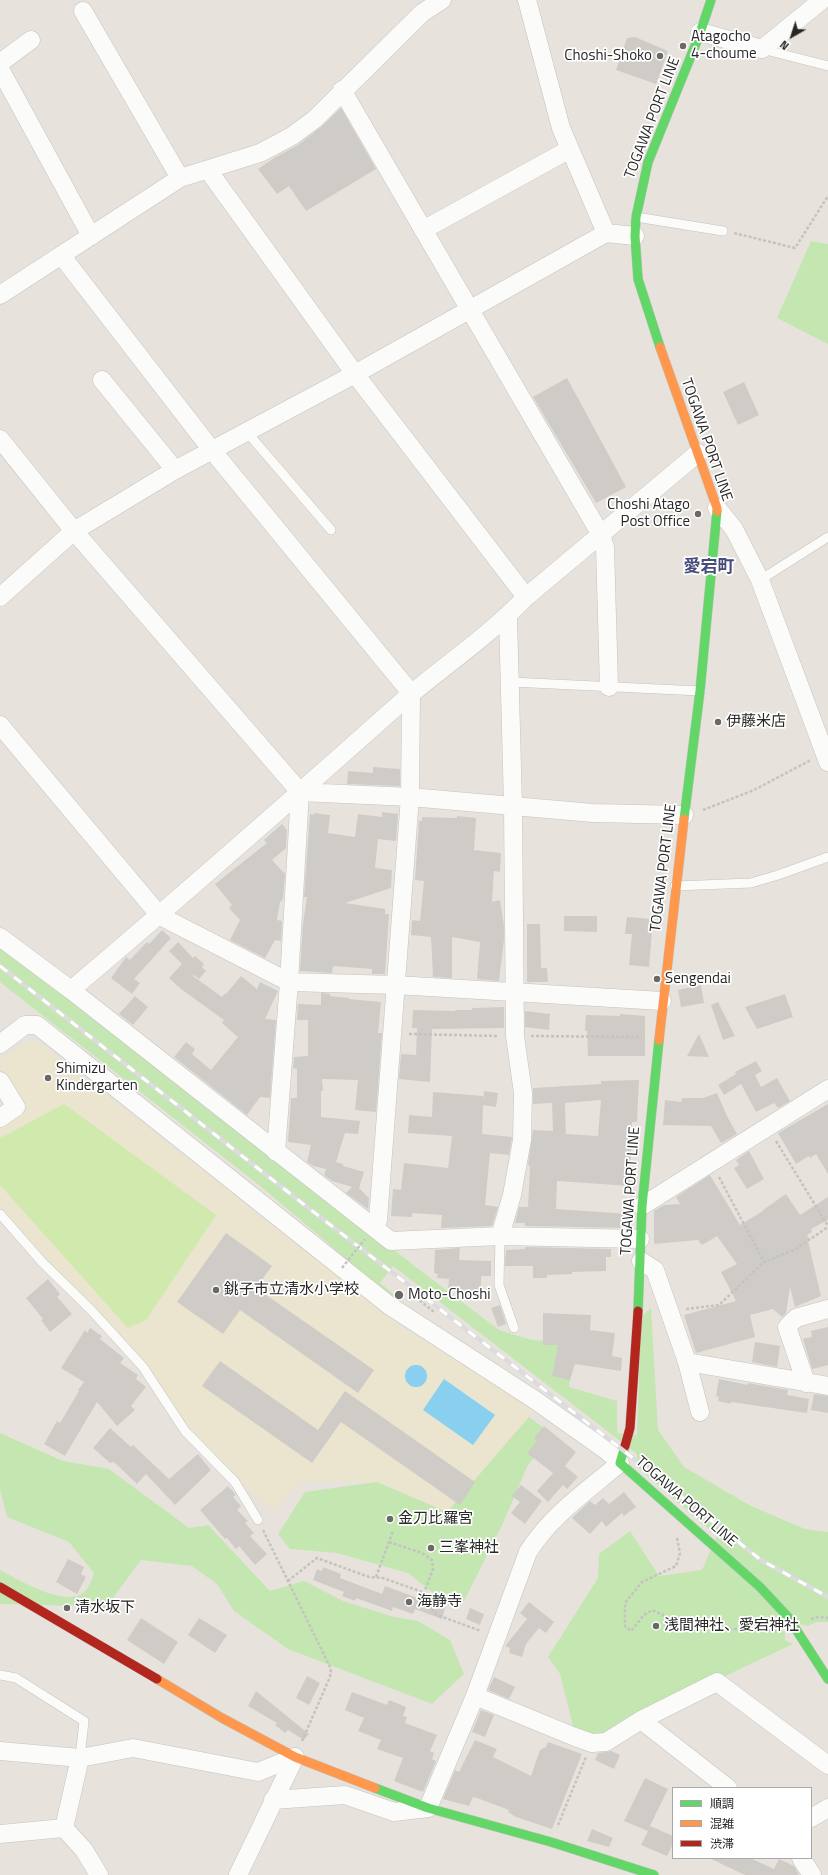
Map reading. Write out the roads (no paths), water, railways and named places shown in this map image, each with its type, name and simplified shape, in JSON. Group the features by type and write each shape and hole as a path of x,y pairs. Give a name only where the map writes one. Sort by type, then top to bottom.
{"main road":[{"name":"TOGAWA PORT LINE","path":"711,0 700,32 648,162 636,217 635,236 638,279 644,302 717,508 700,691 662,1001 642,1206 640,1239 641,1261 630,1428 620,1463 760,1587 788,1617 828,1679"},
{"path":"0,1587 222,1718 295,1757 428,1808 551,1842 654,1875"}],"street":[{"path":"0,295 180,178 197,171 208,170 260,153 292,136 315,119 342,90 422,13 442,0"},
{"path":"527,0 561,128 606,234"},
{"path":"700,32 762,49 822,0"},
{"path":"84,11 180,178"},
{"path":"0,63 31,40"},
{"path":"0,69 91,236"},
{"path":"342,90 601,535 605,547 609,687"},
{"path":"423,230 570,149"},
{"path":"208,170 355,374 526,598"},
{"path":"0,597 74,531 174,470 211,449 355,374 469,309 606,234 635,236"},
{"path":"61,255 211,449 412,693 410,798 378,1220 370,1233"},
{"path":"102,380 174,470"},
{"path":"0,439 74,531 300,792 289,982 276,1152"},
{"path":"71,990 160,916 412,693 508,616 526,598 698,453"},
{"path":"717,508 734,529 760,580 827,755"},
{"path":"500,1236 512,1195 522,1140 523,1093 515,1036 516,992 511,682 508,616"},
{"path":"0,725 160,916 289,982 396,985 662,1001"},
{"path":"300,792 410,798 593,813 684,815"},
{"path":"0,937 71,990 276,1152 370,1233 391,1241 500,1236 640,1239"},
{"path":"0,1044 25,1025 38,1024 390,1306 536,1400 607,1451 620,1463 556,1516 538,1536 528,1552 475,1696 428,1808 394,1812 345,1795 273,1800"},
{"path":"0,1080 16,1107 0,1118"},
{"path":"642,1206 828,1088"},
{"path":"641,1261 655,1270 687,1362 700,1412"},
{"path":"806,1383 787,1327 796,1318 828,1309"},
{"path":"687,1362 828,1386"},
{"path":"475,1696 575,1737 592,1742 606,1742 641,1720 717,1682 828,1765"},
{"path":"641,1720 727,1787"},
{"path":"0,1751 80,1758 133,1748 258,1772 295,1757"},
{"path":"238,1875 295,1757"},
{"path":"64,1828 80,1758"},
{"path":"812,1817 828,1808"},
{"path":"0,1834 64,1828"},
{"path":"64,1828 84,1850 99,1875"},
{"path":"802,1859 812,1875"}],"lane":[{"path":"762,49 828,66"},
{"path":"636,217 723,231"},
{"path":"246,431 331,530"},
{"path":"760,580 828,537"},
{"path":"511,682 700,691"},
{"path":"675,886 751,883 828,857"},
{"path":"0,1214 42,1262 91,1310 143,1367 185,1431 235,1482 258,1520"},
{"path":"500,1236 499,1285 514,1328"},
{"path":"0,1675 16,1678 84,1721 80,1758"}],"water":[{"path":"416,1365 424,1368 427,1376 424,1384 416,1387 408,1384 405,1376 408,1368"},
{"path":"444,1379 495,1415 473,1445 423,1410"}],"railway":[{"path":"0,966 311,1210 624,1451 761,1560 828,1597"}],"place":[{"name":"Atagocho 4-choume","path":"683,46"},
{"name":"Choshi-Shoko","path":"660,56"},
{"name":"Choshi Atago Post Office","path":"698,514"},
{"name":"伊藤米店","path":"718,722"},
{"name":"Sengendai","path":"657,979"},
{"name":"Shimizu Kindergarten","path":"48,1078"},
{"name":"銚子市立清水小学校","path":"216,1290"},
{"name":"Moto-Choshi","path":"399,1295"},
{"name":"金刀比羅宮","path":"390,1519"},
{"name":"三峯神社","path":"431,1548"},
{"name":"海静寺","path":"409,1602"},
{"name":"清水坂下","path":"67,1608"},
{"name":"浅間神社、愛宕神社","path":"656,1626"}],"district":[{"name":"愛宕町","path":"709,568"}]}
